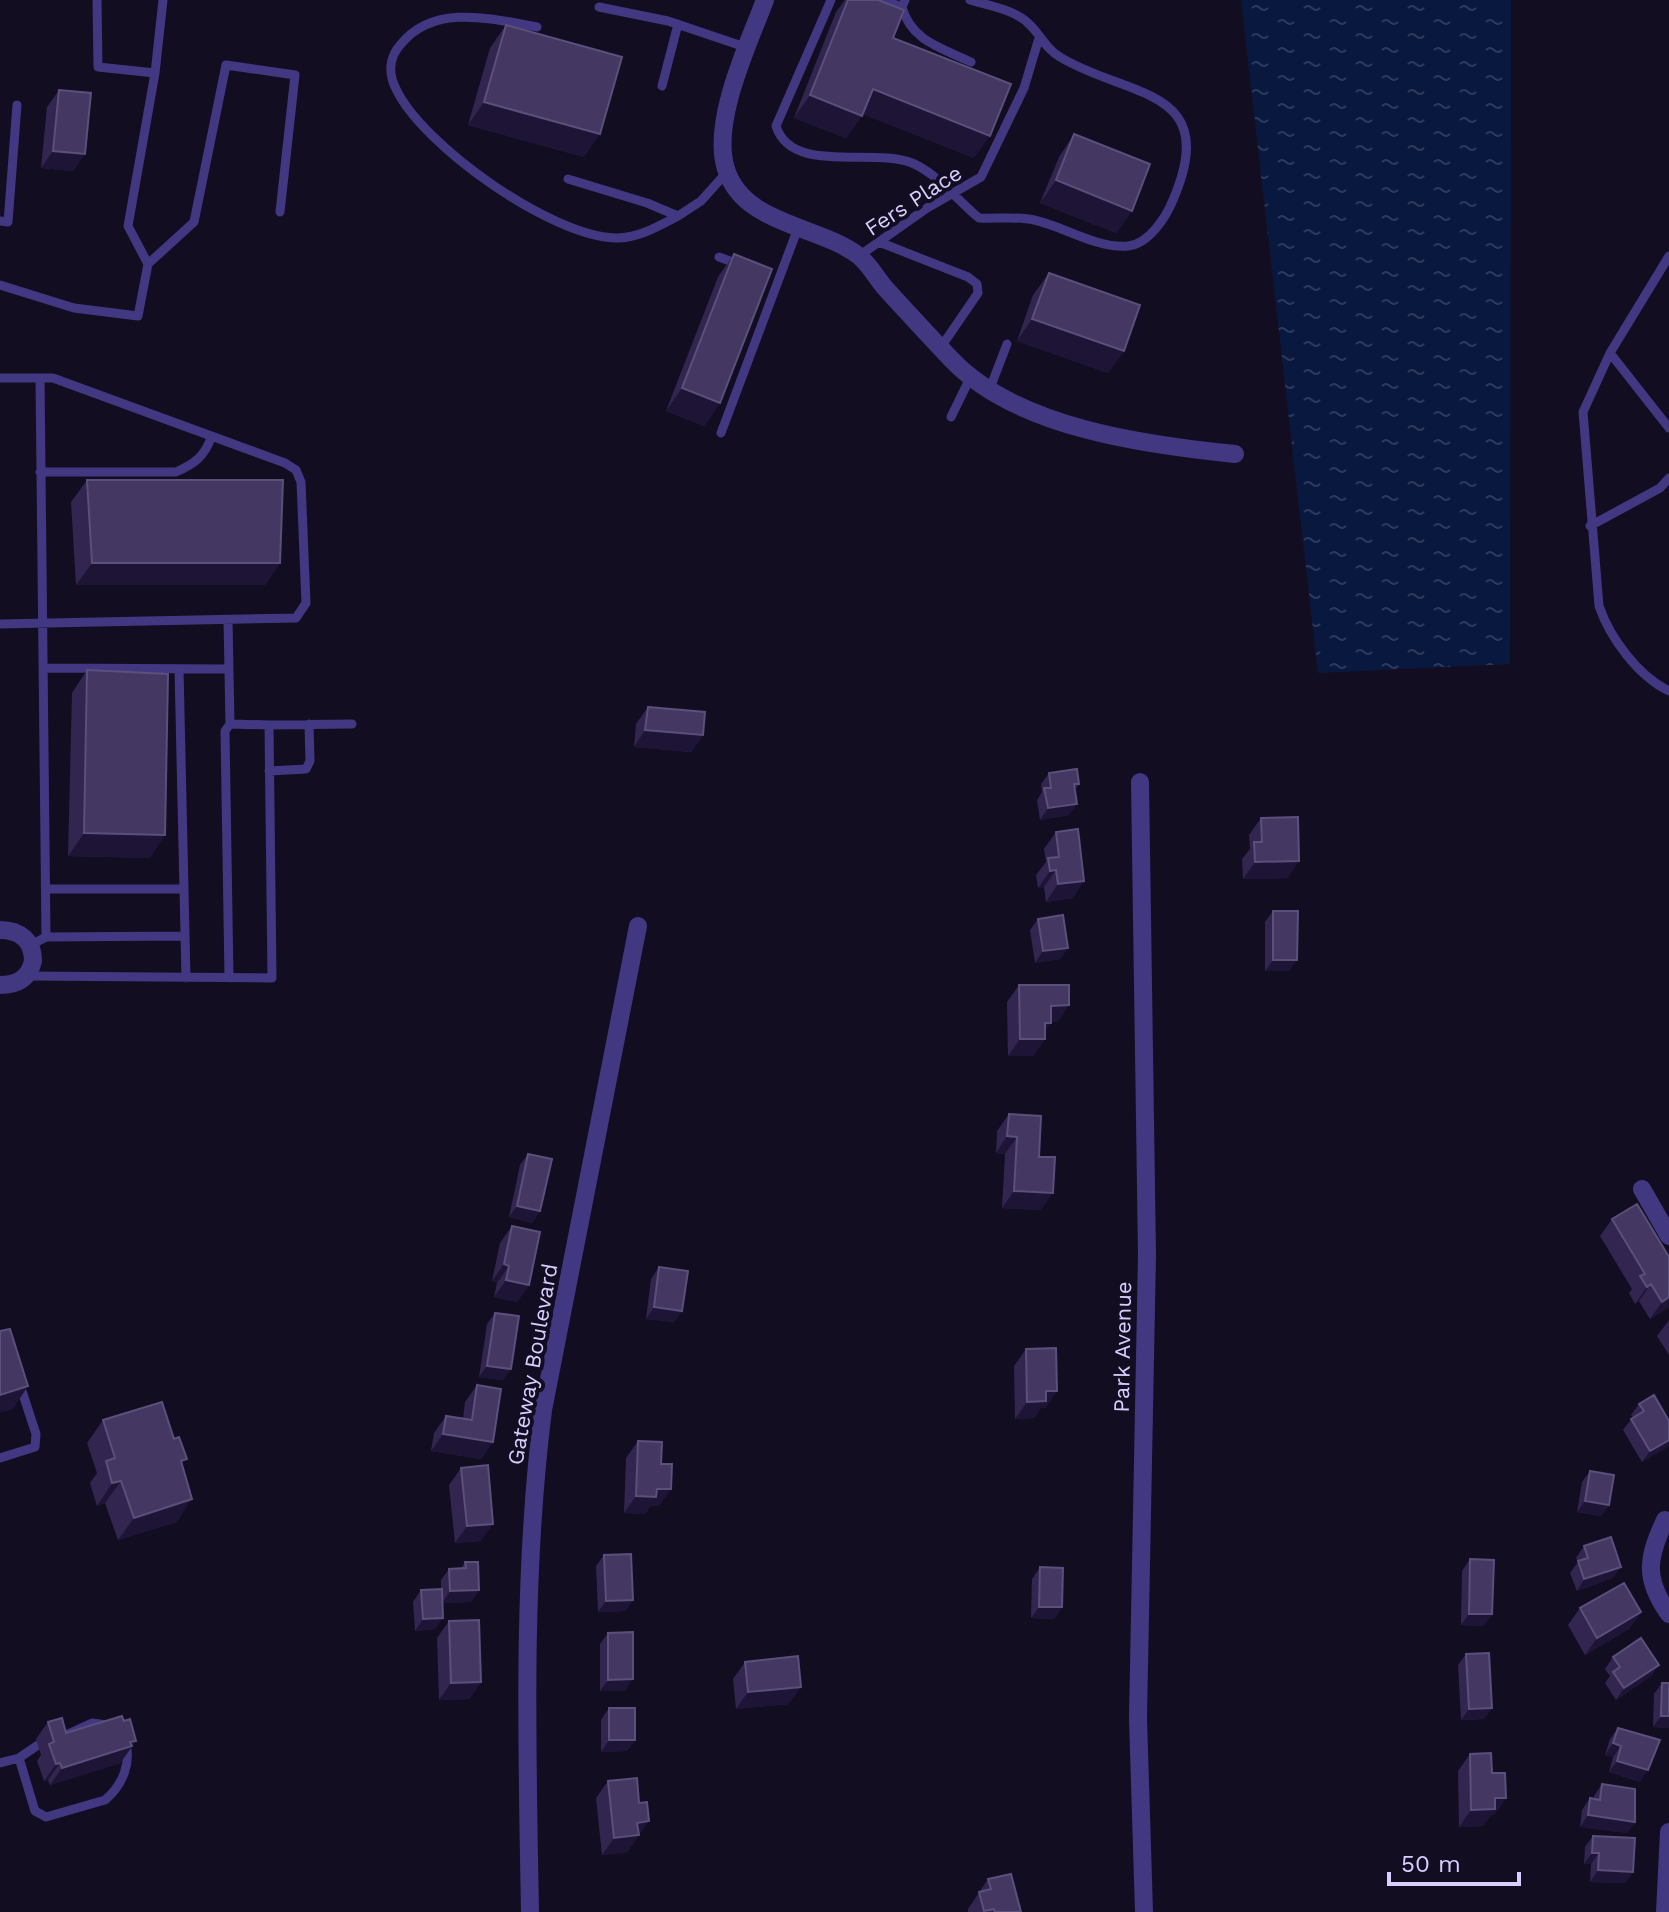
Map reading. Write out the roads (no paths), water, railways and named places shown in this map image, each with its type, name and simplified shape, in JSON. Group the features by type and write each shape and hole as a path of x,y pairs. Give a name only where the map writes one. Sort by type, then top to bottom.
{"street":[{"path":"765,0 725,115 722,147 727,172 743,197 798,228 859,256 941,347 989,391 1027,410 1075,424 1169,447 1235,454"},
{"name":"Park Avenue","path":"1140,782 1147,1255 1138,1718 1144,1912"},
{"name":"Gateway Boulevard","path":"530,1912 529,1677 536,1461 543,1410 638,926"},
{"path":"0,930 38,941 27,976 10,985 0,985"},
{"path":"1642,1189 1669,1236"},
{"path":"1665,1520 1649,1554 1651,1579 1669,1614"},
{"path":"1665,1912 1669,1832"}],"lane":[{"path":"97,0 98,67 155,73"},
{"path":"148,264 128,226 155,73 163,0"},
{"path":"831,0 776,126 780,139 789,146 825,157 888,157 910,162 940,181 952,196 979,218 1031,219 1112,245 1130,247 1146,238 1167,215 1186,171 1186,142 1176,116 1162,99 1059,57 1018,15 970,0"},
{"path":"883,0 904,4 912,29 924,40 971,62"},
{"path":"599,7 678,24 748,48"},
{"path":"537,27 490,19 436,19 411,33 398,46 391,59 395,88 419,123 440,143 543,217 579,231 617,238 634,235 678,216 701,201 727,172"},
{"path":"662,86 678,24"},
{"name":"Fers Place","path":"859,256 927,208 981,177 1024,88 1039,38"},
{"path":"0,285 74,308 138,316 148,264 194,222 226,65 295,75 280,212"},
{"path":"0,221 8,222 17,105"},
{"path":"568,179 647,203 678,216"},
{"path":"721,433 798,228"},
{"path":"879,242 968,277 977,284 978,293 941,347"},
{"path":"1669,256 1610,353 1583,412 1599,606 1608,631 1656,685 1669,691"},
{"path":"719,257 755,270"},
{"path":"767,274 779,279"},
{"path":"989,391 1007,344"},
{"path":"1610,353 1669,428"},
{"path":"951,417 971,376"},
{"path":"0,378 53,378 285,463 296,470 301,482 306,603 296,618 0,624"},
{"path":"40,378 40,624 44,668 46,889 38,941 185,936"},
{"path":"40,472 176,472 199,459 211,438"},
{"path":"1590,526 1660,488 1669,478"},
{"path":"228,620 230,724 225,731 229,978"},
{"path":"44,668 229,669"},
{"path":"179,669 186,978"},
{"path":"230,724 352,724"},
{"path":"269,771 306,769 310,761 309,724"},
{"path":"27,976 272,978 269,725"},
{"path":"46,889 184,889"},
{"path":"0,1458 35,1447 36,1441 16,1373"},
{"path":"19,1758 35,1811 46,1817 105,1800 112,1794 130,1758 125,1738 116,1727 105,1722 92,1723 52,1741"},
{"path":"0,1763 19,1758 38,1745"}],"water":[{"path":"1241,0 1511,0 1510,664 1318,673"}]}
